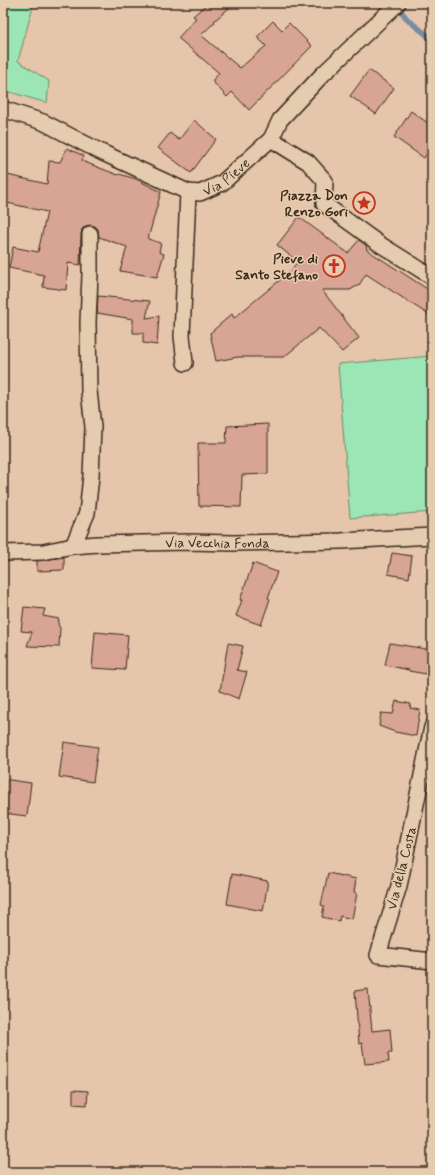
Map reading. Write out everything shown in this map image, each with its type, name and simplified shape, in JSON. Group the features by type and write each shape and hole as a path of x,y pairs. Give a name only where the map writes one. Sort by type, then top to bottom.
{"street":[{"name":"Via Pieve","path":"3,109 43,122 101,152 188,192 200,193 222,183 271,139 280,120 322,75 398,3"},
{"path":"271,139 308,162 324,181 324,204 378,243 432,277"},
{"path":"185,363 182,336 188,192"},
{"path":"73,546 87,513 91,476 93,427 89,391 88,322 90,234"},
{"name":"Via Vecchia Fonda","path":"3,553 43,552 73,546 188,542 341,541 432,536"},
{"name":"Via della Costa","path":"432,726 399,886 378,955 432,961"}],"green space":[{"path":"3,3 34,3 18,61 49,81 47,103 3,90"},
{"path":"432,356 432,512 350,518 338,364"}],"building":[{"path":"208,3 235,3 214,21 215,22 201,35 240,68 266,46 257,37 273,21 282,30 289,23 312,46 249,110 232,92 227,97 212,81 219,73 178,38 196,18 193,16"},
{"path":"369,70 394,88 376,114 350,96"},
{"path":"411,111 432,126 432,146 424,158 394,137"},
{"path":"194,120 216,139 191,173 158,148 170,133 179,140"},
{"path":"67,148 84,156 82,161 118,175 136,179 161,192 148,239 161,243 159,252 164,254 157,277 120,271 127,247 99,237 98,229 95,226 90,225 85,226 82,229 80,265 68,263 66,290 43,287 44,275 9,268 13,247 38,252 47,212 3,202 3,174 47,184 49,161 60,162"},
{"path":"299,217 348,253 359,240 366,245 367,250 432,292 432,317 366,274 359,285 350,290 322,290 359,338 342,352 319,328 284,357 238,357 216,361 210,333 232,314 234,318 280,280 298,262 277,245"},
{"path":"98,296 150,301 146,318 159,316 157,345 143,343 143,333 133,333 133,319 97,313"},
{"path":"268,424 268,474 242,475 241,507 199,506 198,443 226,443 227,426"},
{"path":"392,553 412,556 409,578 388,574"},
{"path":"64,557 64,570 37,571 37,561"},
{"path":"253,563 277,572 261,625 236,616"},
{"path":"24,607 45,609 43,616 59,619 59,647 27,646 32,632 21,631"},
{"path":"95,632 128,635 125,670 92,668"},
{"path":"228,643 243,646 237,670 247,672 239,699 220,691"},
{"path":"390,643 432,650 432,675 385,665"},
{"path":"396,701 411,704 410,708 420,710 416,736 395,732 379,726 381,713 393,714"},
{"path":"64,742 98,747 93,782 59,777"},
{"path":"3,779 31,783 27,816 3,813"},
{"path":"328,873 356,879 354,892 357,893 352,919 340,916 339,921 322,917 324,906 321,905"},
{"path":"232,874 268,881 263,911 227,904"},
{"path":"368,989 372,1031 390,1029 392,1053 388,1053 389,1062 365,1064 362,1043 359,1044 355,991"},
{"path":"73,1090 88,1091 87,1105 73,1104"}],"waterway":[{"path":"396,5 408,20 432,39"}],"place":[{"name":"Piazza Don Renzo Gori","path":"364,203"},
{"name":"Pieve di Santo Stefano","path":"334,266"}]}
